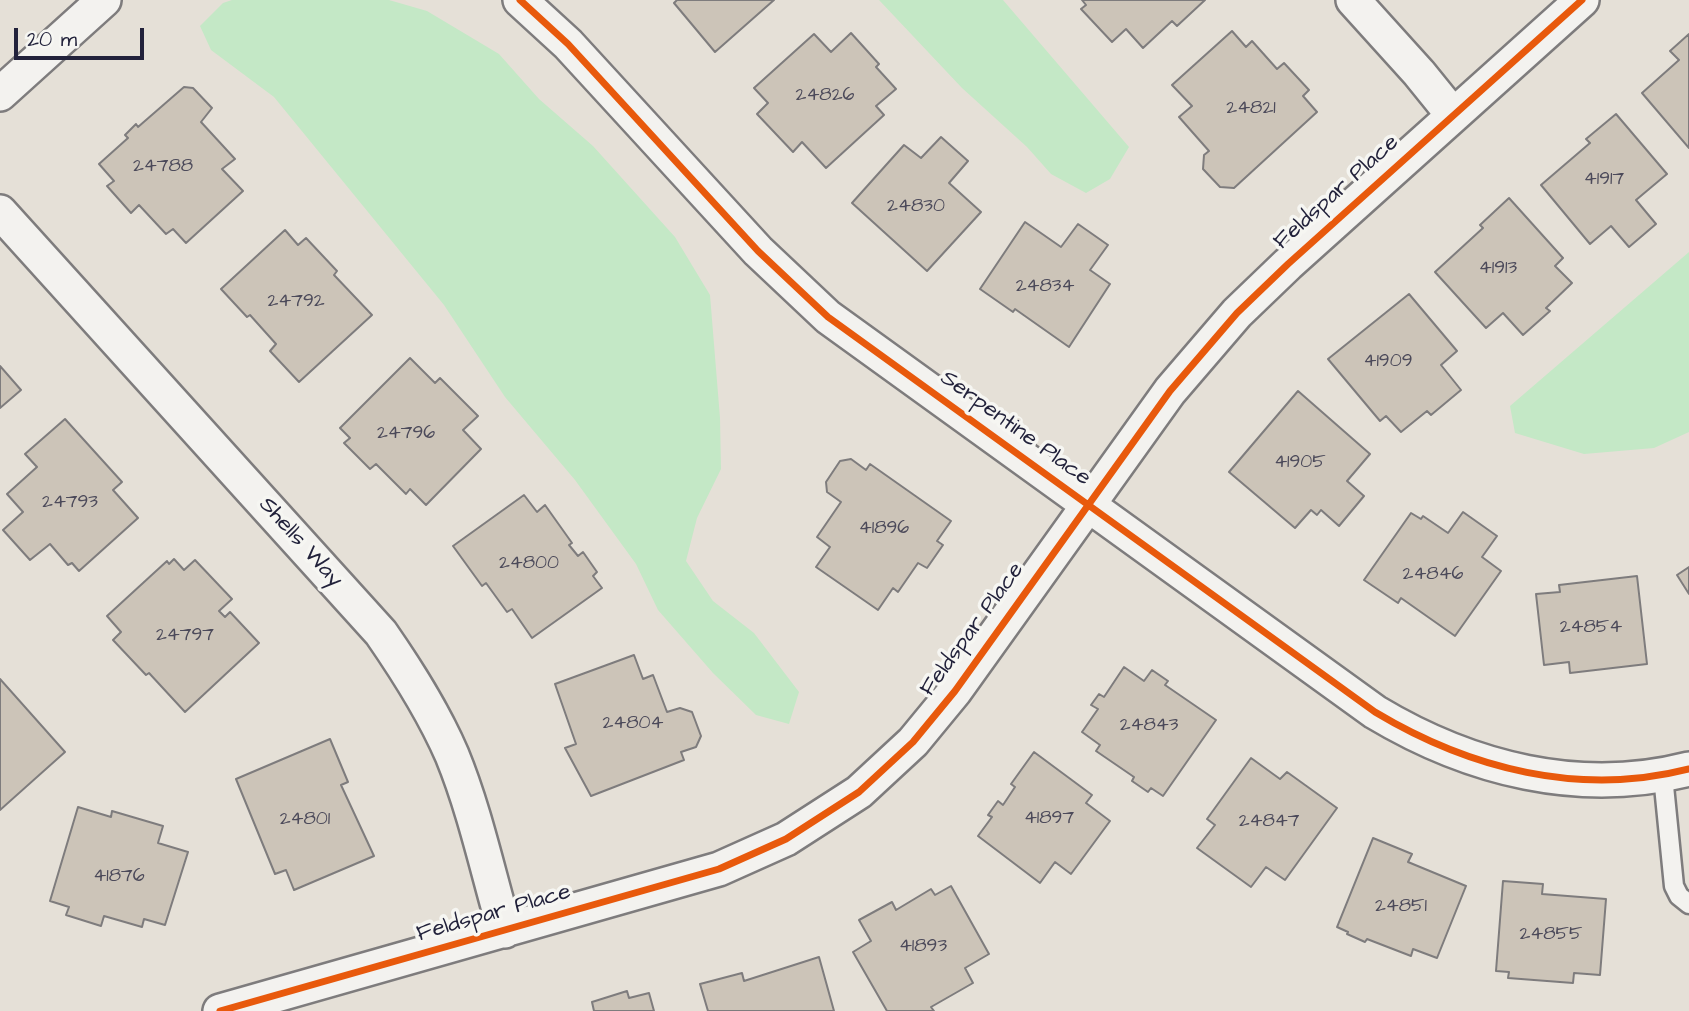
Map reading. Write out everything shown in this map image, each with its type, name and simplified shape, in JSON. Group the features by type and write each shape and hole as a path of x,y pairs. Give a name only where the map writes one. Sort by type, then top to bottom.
{"street":[{"path":"0,94 104,0"},
{"name":"Serpentine Place","path":"520,0 568,44 758,251 810,302 858,341 1375,712 1421,738 1488,764 1552,776 1606,780 1676,773"},
{"path":"1353,0 1453,114"},
{"name":"Feldspar Place","path":"220,1011 719,869 786,839 859,792 913,742 955,691 1170,391 1237,313 1453,114 1582,0"},
{"name":"Shells Way","path":"0,212 381,633 421,692 452,755 505,931"}],"lane":[{"path":"1676,773 1671,870 1679,896 1689,904"}],"green space":[{"path":"232,0 389,0 427,11 499,54 539,99 593,146 675,237 710,295 720,418 721,469 697,518 686,561 713,601 754,633 799,692 789,724 756,715 713,673 658,610 636,564 575,480 505,397 444,305 274,97 211,50 200,26 223,3"},
{"path":"879,0 1003,0 1129,147 1110,179 1086,193 1051,174 1027,147 962,88"},
{"path":"1689,252 1689,432 1654,448 1584,454 1515,433 1510,406"}],"building":[{"path":"677,0 774,0 715,52 674,3"},
{"path":"1082,0 1205,0 1177,26 1172,21 1143,48 1126,29 1112,42 1081,9 1086,5"},
{"path":"1232,31 1246,47 1252,41 1277,69 1284,63 1309,90 1303,96 1317,112 1234,188 1220,187 1203,169 1204,155 1209,151 1179,117 1192,106 1172,85"},
{"path":"851,33 879,64 876,67 896,89 876,106 884,115 826,168 802,142 793,152 757,114 768,103 754,88 814,34 831,52"},
{"path":"1689,34 1689,148 1642,93 1679,60 1670,51"},
{"path":"184,87 193,88 212,108 201,122 235,159 222,169 243,191 186,243 173,229 166,234 139,205 131,213 107,186 114,181 99,164 128,138 125,135 136,124 138,127"},
{"path":"1616,114 1667,174 1636,200 1656,224 1629,247 1611,226 1590,244 1541,185 1590,143 1586,139"},
{"path":"941,137 968,161 949,183 981,212 927,271 852,203 904,145 921,158"},
{"path":"1509,198 1563,258 1555,266 1572,283 1546,308 1550,311 1523,335 1503,313 1486,328 1435,272 1483,228 1480,225"},
{"path":"1025,222 1061,247 1078,224 1108,245 1090,270 1110,284 1069,347 1015,309 1013,312 980,289"},
{"path":"285,230 298,245 306,238 337,271 334,275 372,315 299,382 270,351 276,344 250,315 247,317 221,289"},
{"path":"1409,294 1457,351 1441,365 1461,390 1431,415 1427,411 1401,432 1386,416 1380,421 1328,359"},
{"path":"410,358 435,383 440,378 478,416 463,430 481,449 426,505 410,489 406,494 376,464 370,469 344,443 350,438 340,428"},
{"path":"0,366 21,390 0,408"},
{"path":"1298,391 1370,454 1347,481 1364,496 1339,526 1321,510 1317,515 1311,510 1295,528 1229,472"},
{"path":"65,419 122,482 113,490 138,518 79,571 72,563 68,565 50,544 30,560 3,530 23,512 7,494 37,467 25,454"},
{"path":"851,459 866,470 870,464 951,521 937,541 943,545 927,568 918,563 898,592 893,588 878,610 816,567 830,547 817,537 841,502 827,492 826,482 840,461"},
{"path":"524,495 537,512 545,505 572,543 569,545 578,556 583,552 597,572 593,576 602,588 532,638 512,609 507,612 486,583 482,586 453,546"},
{"path":"1463,512 1497,536 1482,557 1501,571 1455,636 1401,598 1398,603 1364,580 1411,513 1421,519 1423,516 1448,533"},
{"path":"174,559 184,570 195,560 232,599 219,611 225,617 230,612 259,643 185,712 149,673 146,675 113,640 121,632 107,616 167,561 169,564"},
{"path":"1689,567 1689,594 1677,575"},
{"path":"1637,576 1647,664 1570,673 1569,662 1544,665 1536,594 1560,592 1559,585"},
{"path":"634,655 643,679 653,675 667,712 680,708 692,712 701,736 696,747 681,752 684,760 591,796 565,748 576,744 555,684"},
{"path":"1124,667 1144,681 1152,670 1168,681 1165,685 1216,720 1163,796 1151,788 1148,792 1132,781 1134,777 1096,751 1100,745 1082,732 1098,709 1091,705 1099,694 1104,697"},
{"path":"0,679 65,752 0,810"},
{"path":"330,739 348,782 341,785 374,856 294,890 286,870 275,874 236,779"},
{"path":"1034,752 1092,795 1086,803 1110,821 1071,874 1055,862 1040,883 978,836 992,817 988,815 998,801 1003,805 1015,787 1011,784"},
{"path":"1251,758 1280,779 1287,772 1337,808 1285,880 1266,867 1251,887 1197,848 1215,825 1207,819"},
{"path":"78,807 111,817 112,811 163,826 158,843 188,852 165,925 144,919 142,927 104,916 101,926 66,915 69,907 50,901"},
{"path":"1373,838 1412,854 1408,862 1466,886 1437,958 1413,949 1411,956 1367,939 1365,942 1337,927"},
{"path":"1503,881 1543,884 1542,894 1606,899 1600,975 1574,973 1573,983 1508,978 1509,972 1496,971"},
{"path":"951,886 989,954 965,968 973,983 931,1007 934,1011 887,1011 853,952 871,941 859,920 892,902 896,910 931,889 935,895"},
{"path":"819,957 834,1011 708,1011 700,984 742,973 744,981"},
{"path":"627,991 629,998 649,993 654,1011 594,1011 592,1002"}],"cycle path":[{"path":"520,0 568,44 758,251 828,317 1375,712 1449,749 1527,772 1607,780 1648,777 1689,769"},
{"path":"220,1011 719,869 786,839 859,792 913,742 955,691 1170,391 1237,313 1582,0"}]}
